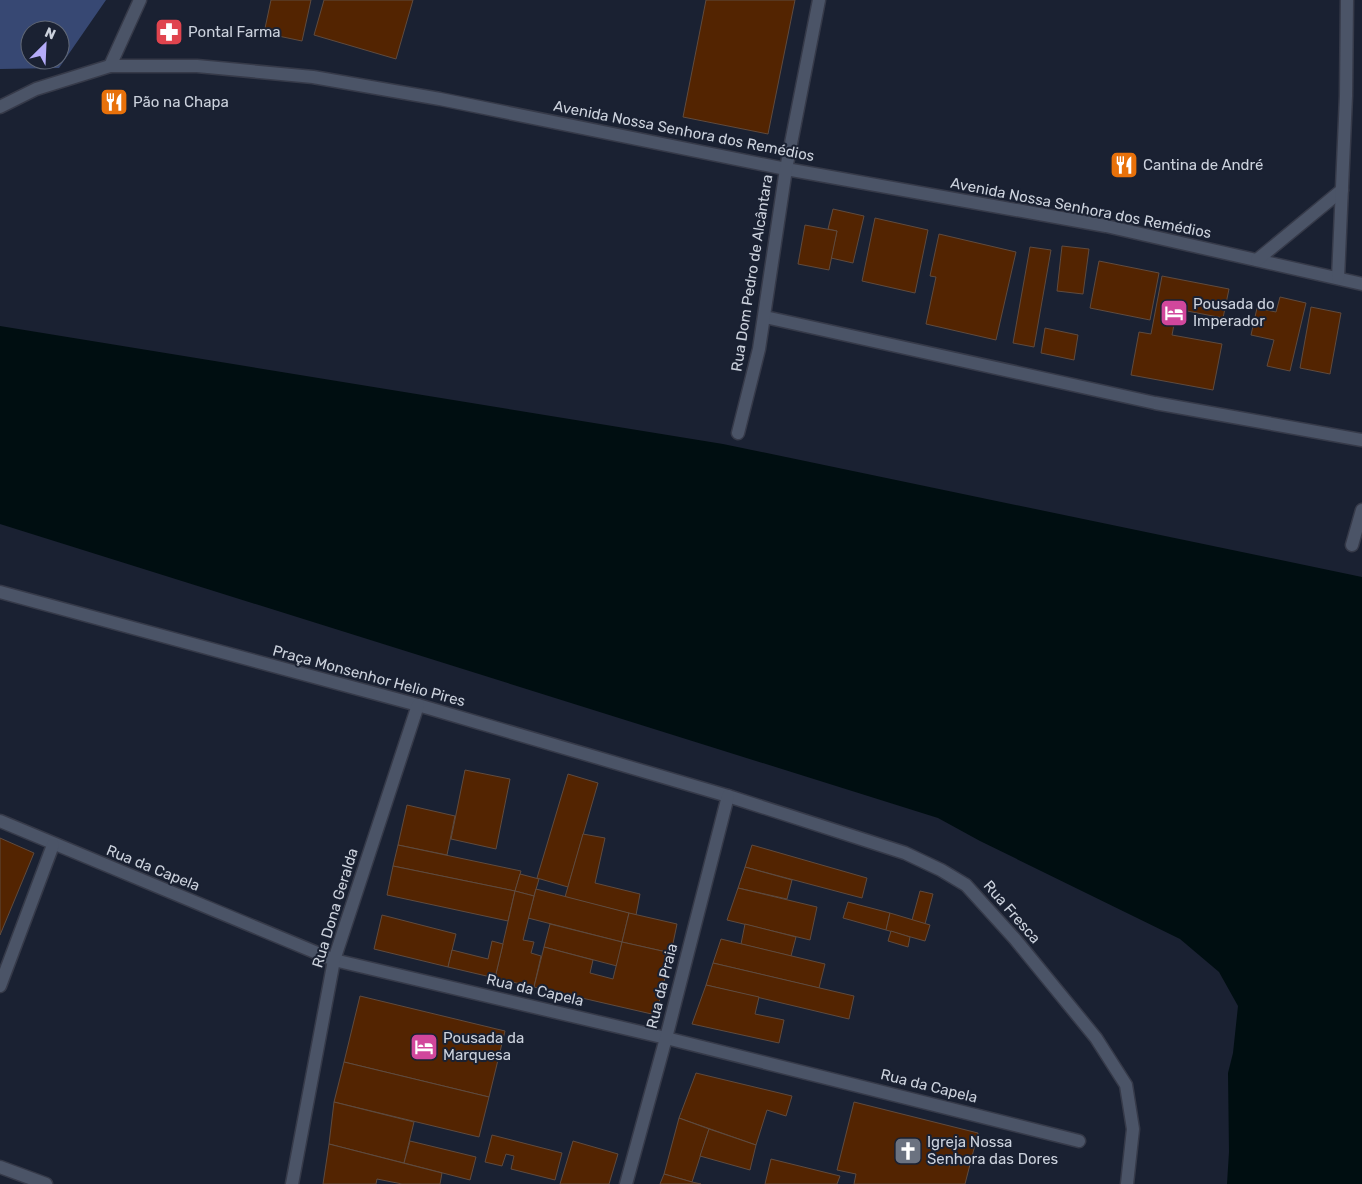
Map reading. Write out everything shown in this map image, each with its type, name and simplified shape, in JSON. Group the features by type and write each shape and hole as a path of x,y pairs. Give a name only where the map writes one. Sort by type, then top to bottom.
{"street":[{"path":"110,66 140,0"},
{"name":"Rua Dom Pedro de Alcântara","path":"738,433 765,317 786,169 819,0"},
{"path":"1338,278 1346,96 1347,0"},
{"name":"Avenida Nossa Senhora dos Remédios","path":"0,107 36,89 110,66 197,66 341,80 786,169 1106,226 1362,284"},
{"path":"1257,260 1342,190"},
{"path":"765,317 1155,403 1362,440"},
{"path":"1352,545 1362,510"},
{"name":"Praça Monsenhor Helio Pires","path":"0,592 418,705 728,796"},
{"name":"Rua Dona Geralda","path":"292,1184 334,960 418,705"},
{"name":"Rua da Praia","path":"626,1184 666,1038 728,796"},
{"name":"Rua Fresca","path":"728,796 905,853 941,870 966,885 1015,939 1096,1038 1126,1085 1133,1129 1127,1184"},
{"name":"Rua da Capela","path":"0,821 334,960 666,1038 1079,1141"},
{"path":"0,986 54,845"},
{"path":"0,1167 46,1184"}],"shaded area":[{"path":"0,0 106,0 70,52 70,20 20,20 20,69 0,69"},
{"path":"0,326 723,444 1362,577 1362,1184 1227,1184 1229,1152 1228,1073 1233,1053 1238,1006 1219,972 1180,939 980,841 938,818 0,524"}],"building":[{"path":"271,0 311,0 302,41 264,33"},
{"path":"324,0 413,0 396,59 314,35"},
{"path":"706,0 795,0 768,134 683,117"},
{"path":"833,209 864,216 853,263 831,258 837,231 828,229"},
{"path":"875,218 928,230 915,293 862,281"},
{"path":"805,225 837,231 829,270 798,264"},
{"path":"939,234 1016,252 996,340 926,324 936,277 930,276"},
{"path":"1062,246 1089,249 1083,294 1057,291"},
{"path":"1030,247 1051,250 1034,347 1013,343"},
{"path":"1099,261 1159,273 1150,320 1090,308"},
{"path":"1162,276 1229,289 1223,318 1177,309 1172,335 1222,344 1213,390 1131,375 1139,332 1151,334"},
{"path":"1280,297 1306,303 1290,371 1267,366 1274,340 1251,335 1257,308 1276,312"},
{"path":"1311,307 1341,313 1330,374 1300,368"},
{"path":"1045,328 1078,335 1074,360 1041,353"},
{"path":"465,770 510,779 496,849 451,839"},
{"path":"568,774 598,783 568,887 537,878"},
{"path":"407,805 455,816 447,855 398,845"},
{"path":"583,834 605,838 595,883 640,894 636,915 565,897"},
{"path":"0,838 34,853 0,935"},
{"path":"398,845 521,871 515,891 393,866"},
{"path":"752,845 867,878 862,898 745,867"},
{"path":"393,866 515,891 508,921 387,895"},
{"path":"745,867 792,880 787,899 738,888"},
{"path":"520,874 539,879 534,896 515,891"},
{"path":"738,888 817,907 810,940 727,920"},
{"path":"536,889 629,913 622,942 528,918"},
{"path":"515,891 534,896 523,940 534,942 531,953 541,956 534,987 495,978"},
{"path":"920,891 933,894 925,924 912,920"},
{"path":"848,902 890,913 886,930 843,918"},
{"path":"629,913 677,924 671,953 622,942"},
{"path":"890,913 930,925 925,941 886,930"},
{"path":"382,915 456,934 448,967 374,949"},
{"path":"550,924 622,942 617,966 544,947"},
{"path":"745,924 796,937 791,956 741,944"},
{"path":"891,931 910,937 908,947 888,941"},
{"path":"721,939 825,964 819,988 713,963"},
{"path":"492,941 503,944 495,978 448,967 452,950 488,959"},
{"path":"622,942 671,953 656,1015 534,987 544,947 593,960 590,973 613,979"},
{"path":"713,963 854,996 849,1019 706,985"},
{"path":"706,985 759,997 755,1014 784,1020 779,1043 692,1024"},
{"name":"Pousada da Marquesa","path":"360,996 505,1031 489,1097 344,1062"},
{"path":"344,1062 489,1097 479,1137 334,1102"},
{"path":"696,1073 792,1096 786,1116 767,1110 756,1145 679,1118"},
{"path":"334,1102 414,1122 404,1163 329,1144"},
{"name":"Igreja Nossa Senhora das Dores","path":"854,1102 978,1133 965,1184 854,1184 856,1174 837,1170"},
{"path":"679,1118 709,1129 692,1182 664,1174"},
{"path":"709,1129 756,1145 750,1170 700,1156"},
{"path":"492,1135 562,1153 555,1180 511,1169 514,1156 506,1154 502,1166 485,1162"},
{"path":"410,1141 476,1157 470,1180 404,1163"},
{"path":"573,1141 618,1154 609,1184 560,1184"},
{"path":"329,1144 442,1173 440,1184 402,1184 377,1179 376,1184 323,1184"},
{"path":"771,1159 840,1176 837,1184 765,1184"},
{"path":"664,1174 692,1182 701,1184 660,1184"}],"place":[{"name":"Pontal Farma","path":"169,32"},
{"name":"Pão na Chapa","path":"114,102"},
{"name":"Cantina de André","path":"1124,165"},
{"name":"Pousada do Imperador","path":"1174,313"},
{"name":"Pousada da Marquesa","path":"424,1047"},
{"name":"Igreja Nossa Senhora das Dores","path":"908,1151"}]}
